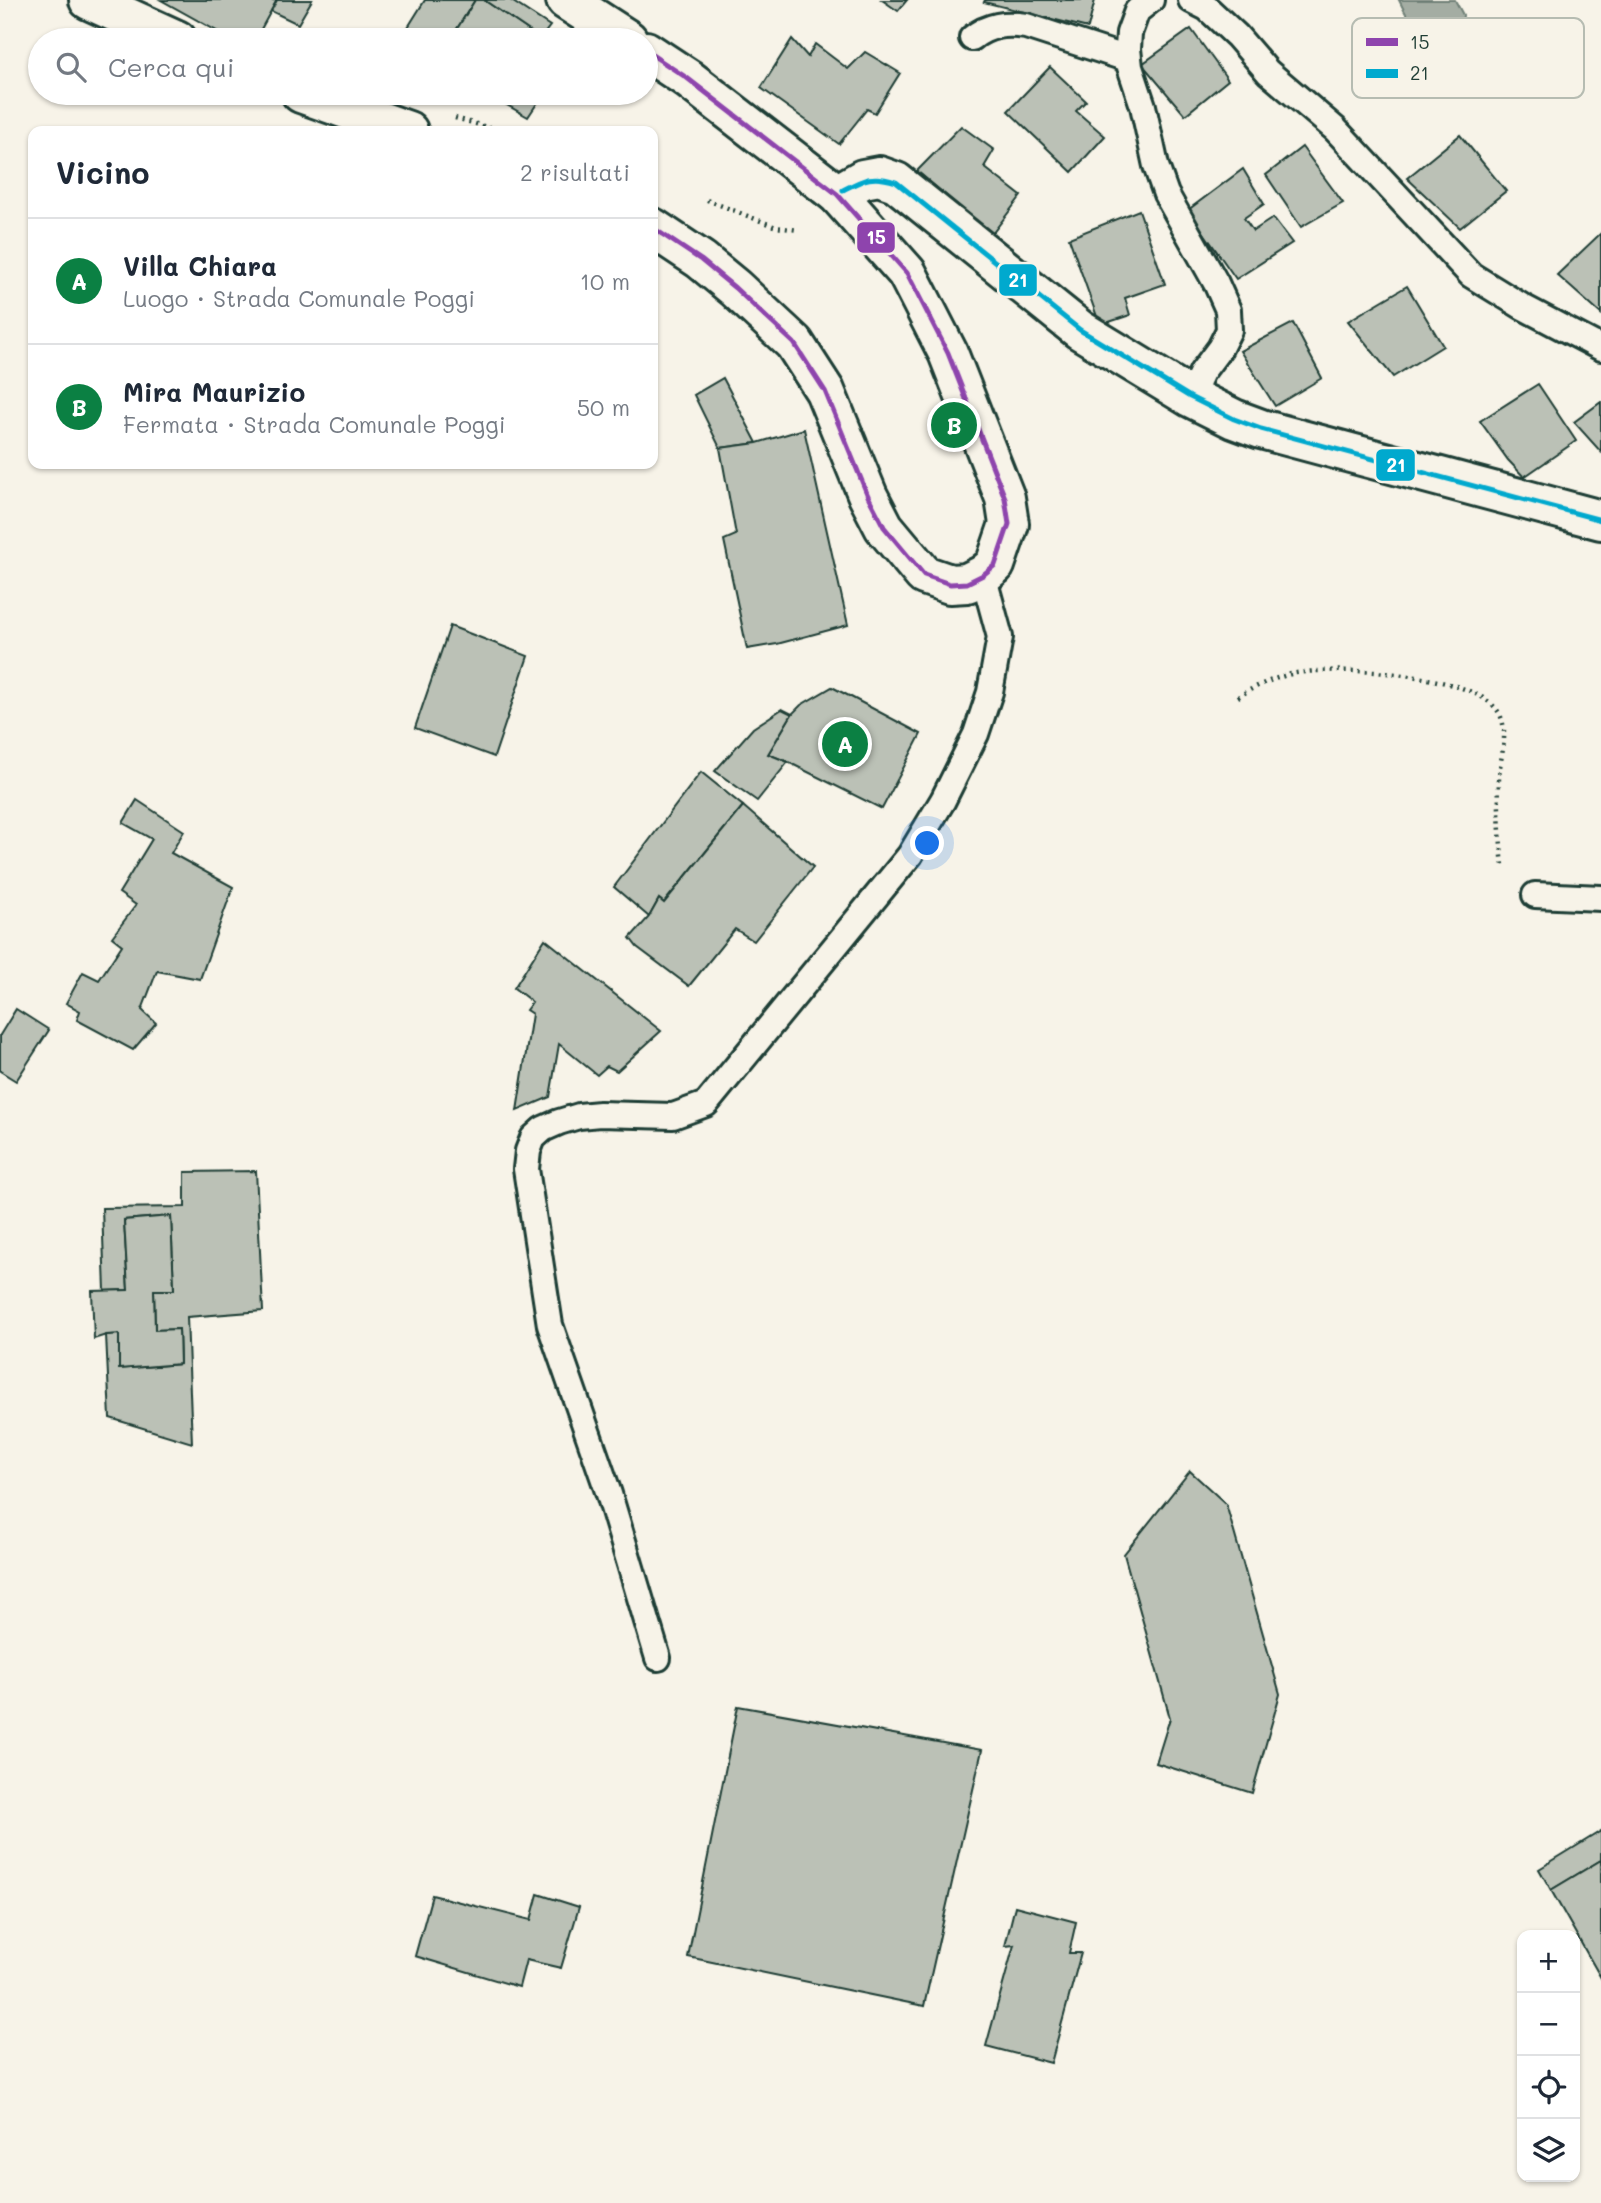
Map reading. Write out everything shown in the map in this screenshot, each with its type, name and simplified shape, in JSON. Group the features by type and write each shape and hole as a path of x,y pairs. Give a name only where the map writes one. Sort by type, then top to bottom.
{"main road":[{"path":"89,0 151,28"},
{"path":"566,0 609,28"},
{"path":"658,59 687,78 837,194 907,274 948,353 1005,498 1009,524 995,565 967,583 950,584 924,575 884,527 868,496 825,391 794,342 702,260 658,231"},
{"path":"335,105 394,126"},
{"path":"837,194 863,179 879,176 896,182 1080,330 1190,397 1234,419 1261,429 1601,520"}],"lane":[{"path":"1151,0 1137,11 1129,33 1128,59 1166,194 1216,283 1228,310 1229,330 1220,348 1202,372 1190,397"},
{"path":"1191,0 1206,8 1237,36 1268,72 1335,129 1471,275 1523,307 1601,348"},
{"path":"972,38 980,31 996,26 1026,26 1128,59"},
{"path":"658,1658 609,1494 550,1325 526,1169 528,1151 533,1138 542,1129 579,1116 673,1116 706,1104 910,855 943,800 976,734 990,692 1000,637 983,575"},
{"path":"1535,895 1601,898"}],"path":[{"path":"703,199 776,227 798,230 819,224 837,194"},
{"path":"1238,697 1254,687 1293,674 1354,670 1447,684 1477,694 1491,703 1500,715 1505,730 1498,782 1503,863 1508,883 1520,894 1535,895"}],"shaded area":[{"path":"1399,0 1455,0 1463,15 1463,18 1409,18"}],"building":[{"path":"161,0 277,0 262,28 211,28"},
{"path":"277,0 312,0 298,24 271,11"},
{"path":"425,0 475,0 458,28 408,28"},
{"path":"475,0 484,0 525,28 458,28"},
{"path":"484,0 510,0 550,26 525,28"},
{"path":"882,0 907,0 898,11"},
{"path":"1095,0 1088,28 984,2"},
{"path":"1191,29 1228,80 1185,115 1142,64"},
{"path":"792,39 808,57 815,44 848,69 865,52 900,73 875,113 867,109 839,144 761,88"},
{"path":"1050,67 1086,101 1076,111 1105,136 1072,172 1008,111"},
{"path":"507,105 536,105 528,117"},
{"path":"961,126 994,150 984,167 1021,196 992,234 917,171"},
{"path":"1460,135 1506,191 1460,228 1407,178"},
{"path":"1302,147 1343,203 1301,227 1266,175"},
{"path":"1243,169 1264,204 1244,218 1253,231 1273,218 1292,243 1236,279 1188,210"},
{"path":"1139,210 1165,284 1125,298 1130,315 1100,325 1069,238"},
{"path":"1601,233 1601,314 1557,275"},
{"path":"1407,286 1443,346 1393,377 1348,321"},
{"path":"1293,323 1322,378 1275,406 1240,351"},
{"path":"723,378 757,443 720,448 694,395"},
{"path":"1538,384 1576,441 1524,477 1480,421"},
{"path":"1601,402 1601,452 1574,422"},
{"path":"804,429 848,625 747,649 724,540 736,535 720,448 757,443"},
{"path":"450,626 528,656 494,757 415,728"},
{"path":"832,687 921,734 882,809 768,754 792,714 801,705"},
{"path":"782,709 792,714 768,754 788,762 757,801 715,771 753,728"},
{"path":"701,772 743,806 664,903 659,899 649,917 614,887"},
{"path":"137,800 184,831 171,853 233,887 200,979 157,971 142,1010 156,1023 133,1050 77,1020 80,1011 66,1003 83,972 99,980 122,945 112,937 136,905 119,893 152,839 123,823"},
{"path":"743,806 813,867 754,941 735,929 689,986 637,947 630,938 649,917 659,899 664,903"},
{"path":"545,939 661,1031 617,1071 607,1066 597,1075 559,1044 550,1097 517,1111 532,1014 526,1010 532,1002 514,988"},
{"path":"16,1009 49,1030 16,1081 0,1071 0,1035"},
{"path":"256,1171 263,1311 187,1317 192,1443 110,1418 106,1335 119,1334 119,1369 180,1364 179,1329 155,1330 154,1290 174,1290 171,1216 124,1220 128,1290 105,1291 102,1208 185,1207 185,1172"},
{"path":"171,1216 174,1290 154,1290 155,1330 179,1329 180,1364 119,1369 119,1334 94,1339 92,1291 128,1290 124,1220"},
{"path":"1190,1471 1226,1504 1280,1694 1252,1793 1156,1763 1170,1718 1124,1554"},
{"path":"738,1706 982,1750 924,2006 688,1957"},
{"path":"1601,1831 1601,1860 1551,1890 1539,1869"},
{"path":"1601,1860 1601,1978 1580,1941 1580,1930 1574,1930 1551,1890"},
{"path":"538,1894 579,1907 561,1968 526,1960 519,1987 415,1956 432,1895 531,1920"},
{"path":"1015,1906 1076,1922 1069,1953 1081,1953 1051,2063 986,2046 1014,1945 1005,1946"}],"transit line":[{"name":"15","path":"658,59 687,78 837,194 907,273 948,353 1005,498 1009,524 995,565 967,583 950,584 924,575 884,527 868,496 825,391 794,343 701,260 658,231"},
{"name":"21","path":"843,190 868,179 881,178 896,182 1080,330 1190,397 1234,419 1261,429 1601,520"}],"place":[{"name":"Mira Maurizio","path":"954,425"},
{"name":"Villa Chiara","path":"845,744"}]}
